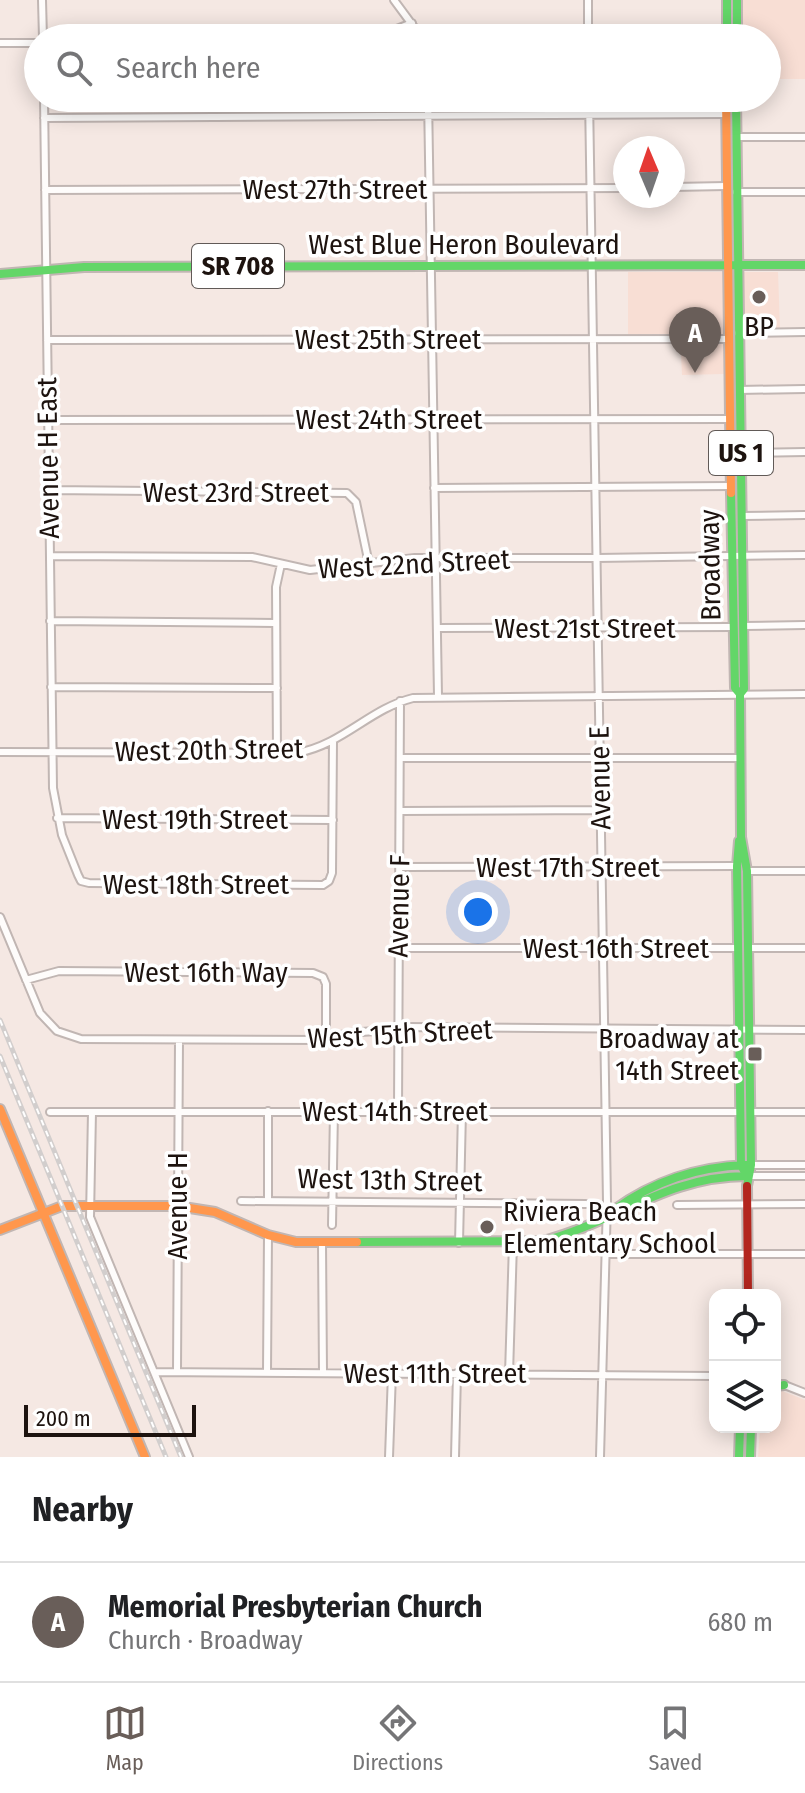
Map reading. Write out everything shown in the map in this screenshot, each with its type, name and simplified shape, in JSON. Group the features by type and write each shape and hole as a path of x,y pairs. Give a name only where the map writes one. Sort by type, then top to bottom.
{"main road":[{"path":"727,0 727,24"},
{"path":"737,0 737,24"},
{"name":"Broadway","path":"733,112 736,192 728,339 735,688 740,694 741,837 747,871 751,1165 747,1176 748,1289"},
{"name":"Broadway","path":"726,114 726,186 738,333 741,453 744,689 740,694"},
{"name":"West Blue Heron Boulevard","path":"0,274 46,269 805,265"},
{"name":"Broadway","path":"741,837 737,866 740,1112 741,1165 747,1176"},
{"path":"0,1109 145,1457"},
{"path":"607,1215 622,1203 678,1175 707,1167 751,1165"},
{"path":"0,1230 62,1206 177,1206 215,1212 268,1235 296,1242 513,1243 558,1238 699,1179 747,1176"},
{"path":"739,1457 740,1433"},
{"path":"750,1457 751,1433"}],"street":[{"path":"42,0 43,24"},
{"path":"394,0 412,23"},
{"path":"588,0 588,24"},
{"path":"0,43 24,43"},
{"name":"Avenue H East","path":"44,112 52,752 57,818"},
{"path":"428,112 438,696"},
{"name":"Avenue E","path":"589,112 607,1215 600,1457"},
{"path":"44,118 726,114"},
{"path":"736,137 805,137"},
{"path":"685,187 726,186"},
{"name":"West 27th Street","path":"45,190 613,188"},
{"path":"736,192 805,192"},
{"path":"738,333 805,332"},
{"name":"West 25th Street","path":"47,340 728,339"},
{"path":"739,390 805,389"},
{"name":"West 24th Street","path":"48,420 730,419"},
{"path":"741,453 805,452"},
{"path":"434,488 731,486"},
{"name":"West 23rd Street","path":"49,490 347,493 356,502 369,564"},
{"path":"742,516 805,515"},
{"name":"West 22nd Street","path":"50,556 252,557 310,570 435,557 805,555"},
{"path":"277,754 275,623 276,587 281,564"},
{"path":"50,621 275,623"},
{"path":"744,626 805,625"},
{"name":"West 21st Street","path":"437,628 733,627"},
{"path":"51,687 277,688"},
{"name":"West 20th Street","path":"0,752 277,754 306,751 350,732 374,714 400,701 438,696 805,694"},
{"name":"Avenue F","path":"398,1111 400,701"},
{"path":"333,741 333,820"},
{"path":"401,758 742,758"},
{"path":"400,811 601,810"},
{"name":"West 19th Street","path":"57,818 333,820"},
{"name":"West 18th Street","path":"57,818 78,875 85,883 319,885 329,881 332,873 333,820"},
{"name":"West 17th Street","path":"400,867 737,866"},
{"path":"747,871 805,871"},
{"path":"0,917 26,980"},
{"name":"West 16th Street","path":"399,948 738,948"},
{"path":"748,948 805,948"},
{"name":"West 16th Way","path":"26,980 59,971 313,973 323,977 326,984 326,1040"},
{"name":"West 15th Street","path":"26,980 40,1013 53,1027 64,1035 81,1039 326,1040 343,1032 399,1029 805,1030"},
{"name":"Avenue H","path":"177,1371 179,1040"},
{"path":"268,1111 268,1201"},
{"path":"332,1225 334,1111"},
{"path":"459,1243 462,1111"},
{"name":"West 14th Street","path":"50,1112 740,1112"},
{"path":"92,1112 90,1217 189,1457"},
{"path":"750,1112 805,1112"},
{"path":"751,1165 805,1165"},
{"path":"747,1176 805,1176"},
{"name":"West 13th Street","path":"241,1201 586,1204"},
{"path":"677,1205 805,1204"},
{"path":"267,1372 268,1235"},
{"path":"509,1374 513,1243"},
{"path":"322,1244 323,1373"},
{"path":"606,1254 805,1254"},
{"name":"West 11th Street","path":"154,1372 709,1376"},
{"path":"389,1457 392,1373"},
{"path":"455,1457 457,1373"},
{"path":"781,1385 805,1393"}],"shaded area":[{"path":"743,0 805,0 805,79 781,79 781,24 742,24"},
{"path":"628,272 778,272 780,329 724,330 724,374 682,375 680,334 628,335"},
{"path":"781,1391 805,1400 805,1457 758,1457 760,1433 781,1433"}],"railway":[{"path":"0,1020 181,1457"},
{"path":"0,1056 166,1457"}],"traffic: fast":[{"path":"727,0 727,24"},
{"path":"737,0 737,24"},
{"path":"736,112 744,689 740,694 741,837 747,871 751,1165 747,1186"},
{"path":"737,265 805,265"},
{"path":"0,274 84,267 737,265"},
{"path":"731,493 735,688 740,694"},
{"path":"739,841 741,1165 747,1176"},
{"path":"614,1210 644,1191 676,1177 746,1165"},
{"path":"357,1242 543,1241 691,1183 747,1176"},
{"path":"739,1457 740,1433"},
{"path":"750,1457 751,1433"}],"traffic: slow":[{"path":"726,112 731,493"},
{"path":"0,1109 145,1457"},
{"path":"0,1230 62,1206 177,1206 215,1212 268,1235 296,1242 357,1242"}],"traffic: jam":[{"path":"747,1186 748,1289"}],"place":[{"name":"BP","path":"759,297"},
{"name":"Memorial Presbyterian Church","path":"695,373"},
{"name":"Broadway at 14th Street","path":"755,1054"},
{"name":"Riviera Beach Elementary School","path":"487,1227"}]}
